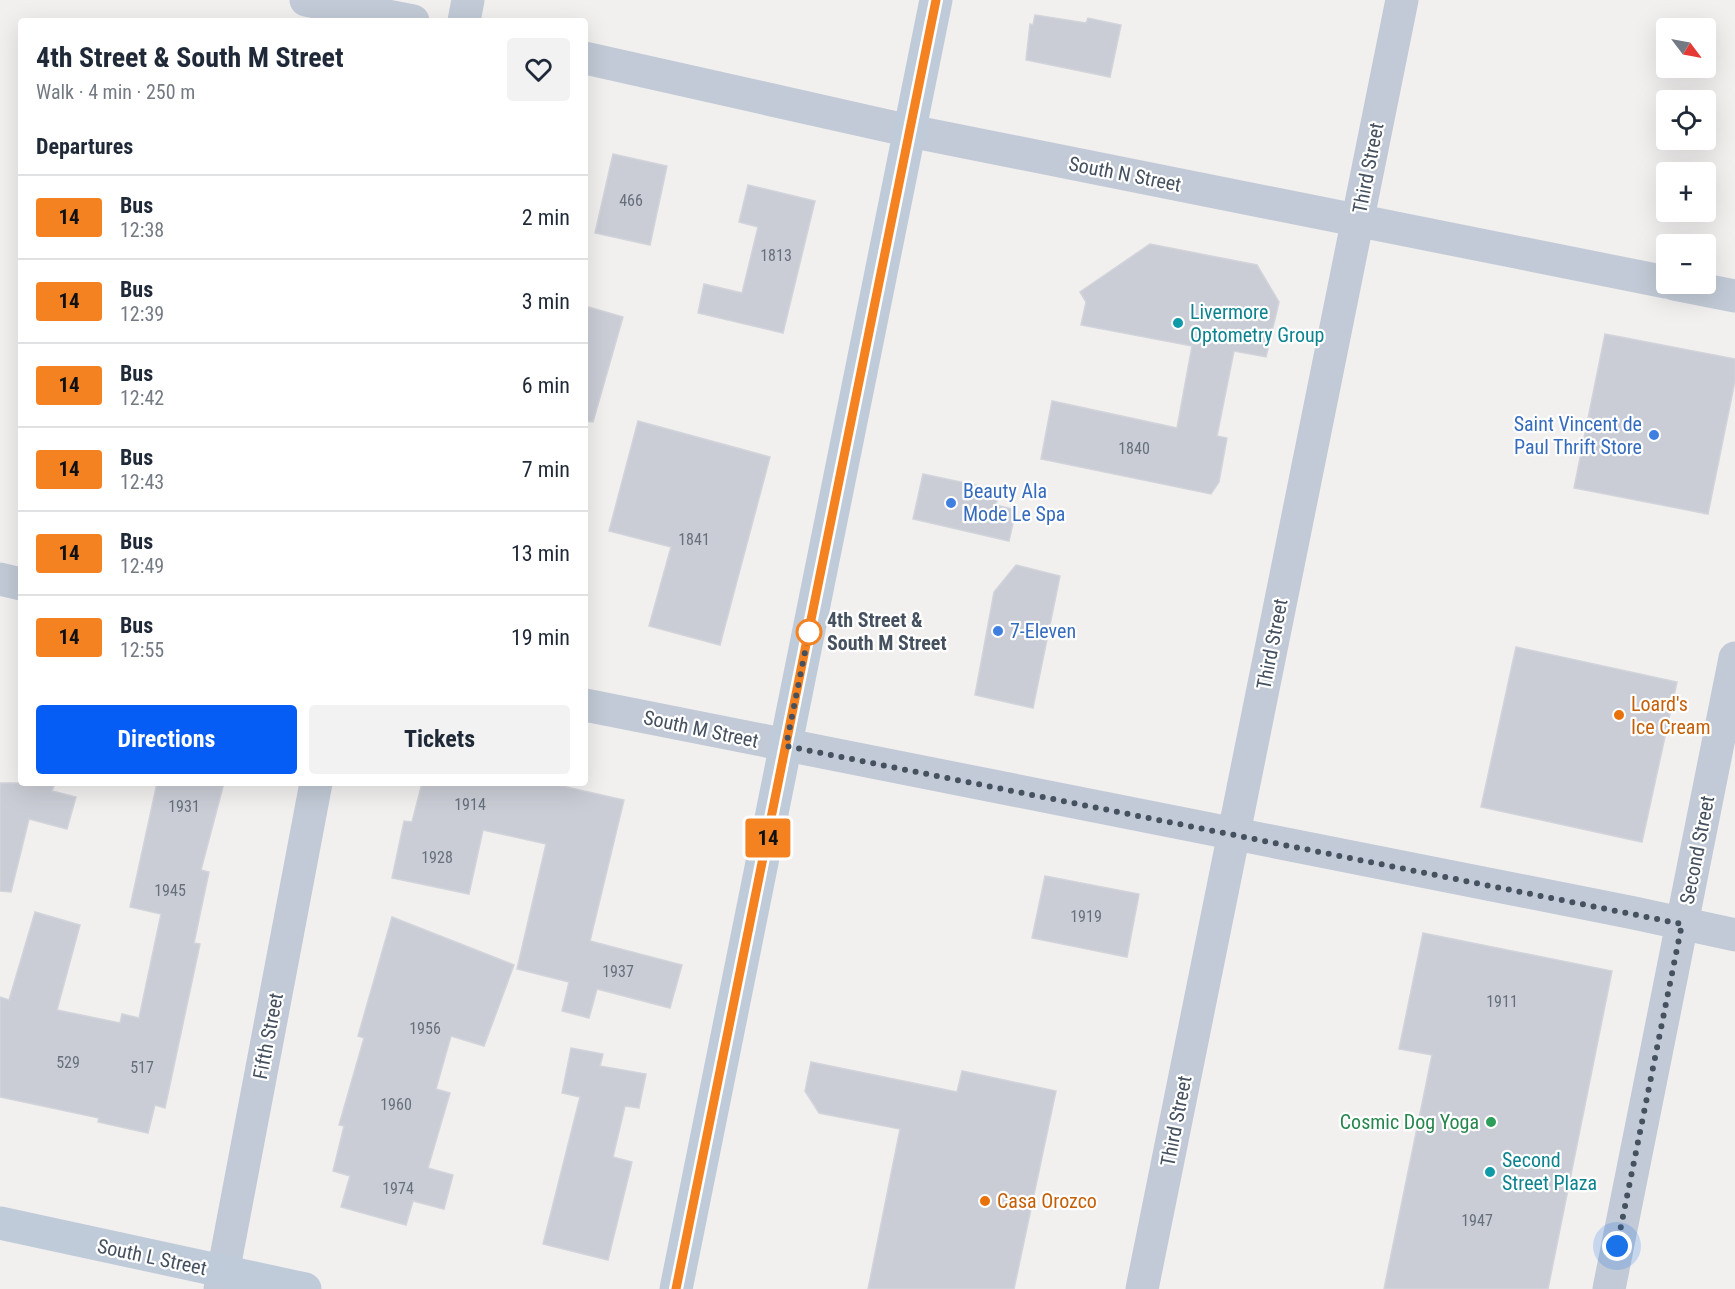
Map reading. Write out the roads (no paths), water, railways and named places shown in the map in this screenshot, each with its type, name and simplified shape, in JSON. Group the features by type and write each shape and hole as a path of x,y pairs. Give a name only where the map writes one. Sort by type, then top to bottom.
{"main road":[{"path":"676,1289 936,0"},
{"name":"South L Street","path":"0,1223 222,1281 305,1289"}],"street":[{"path":"306,0 398,18"},
{"path":"465,18 468,0"},
{"name":"Third Street","path":"1142,1289 1402,0"},
{"name":"South N Street","path":"588,59 910,131 1656,280"},
{"path":"1716,292 1735,296"},
{"path":"0,579 18,583"},
{"name":"Second Street","path":"1609,1289 1735,658"},
{"name":"South M Street","path":"588,706 1735,935"},
{"name":"Fifth Street","path":"222,1281 315,786"}],"place":[{"name":"Livermore Optometry Group","path":"1178,323"},
{"name":"Saint Vincent de Paul Thrift Store","path":"1654,435"},
{"name":"Beauty Ala Mode Le Spa","path":"951,503"},
{"name":"7-Eleven","path":"998,631"},
{"name":"4th Street & South M Street","path":"809,632"},
{"name":"Loard's Ice Cream","path":"1619,715"},
{"name":"Cosmic Dog Yoga","path":"1491,1122"},
{"name":"Second Street Plaza","path":"1490,1172"},
{"name":"Casa Orozco","path":"985,1201"}]}
